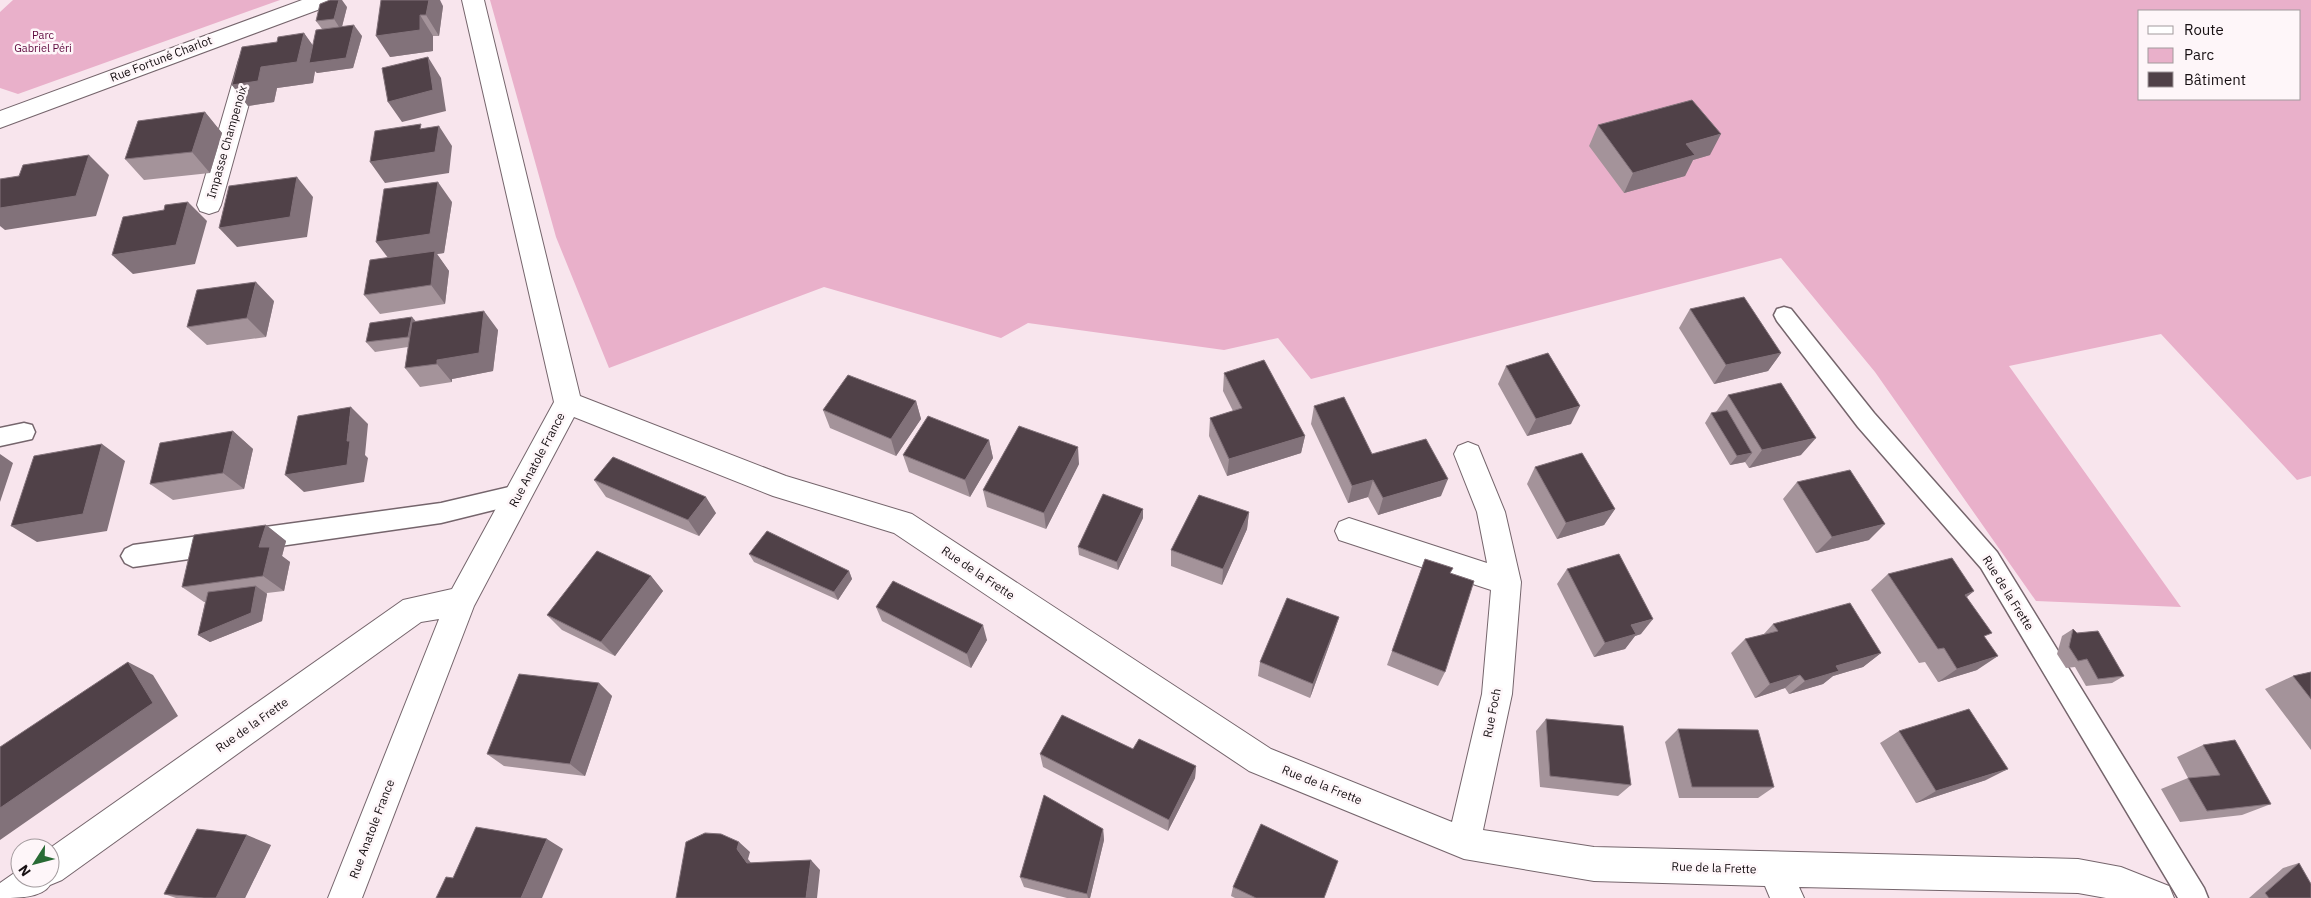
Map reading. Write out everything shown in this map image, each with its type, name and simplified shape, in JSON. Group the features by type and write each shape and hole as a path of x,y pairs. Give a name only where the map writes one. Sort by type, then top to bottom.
{"street":[{"name":"Rue Fortuné Charlot","path":"0,120 323,0"},
{"name":"Rue Anatole France","path":"345,898 461,601 568,404 473,0"},
{"name":"Impasse Champenoix","path":"209,205 260,22"},
{"name":"Rue de la Frette","path":"568,404 783,487 902,523 1260,760 1464,843 1594,864 1781,884 2078,876 2121,884 2157,898"},
{"name":"Rue Foch","path":"1464,843 1496,694 1506,582 1490,512 1468,454"},
{"path":"1349,531 1506,582"},
{"name":"Rue de la Frette","path":"60,861 414,610 461,601"},
{"path":"8,898 22,888"}],"lane":[{"name":"Rue de la Frette","path":"1784,315 1866,420 1989,560 2194,898"},
{"path":"0,437 24,432"},
{"path":"134,556 441,513 518,495"}],"green space":[{"name":"Parc Gabriel Péri","path":"13,0 280,0 18,94 0,88 0,12"},
{"path":"490,0 2311,0 2311,476 2297,480 2161,334 2009,366 2181,607 2036,601 1875,372 1781,258 1311,379 1278,338 1224,350 1028,323 1001,338 824,287 609,368 556,237"}],"building":[{"path":"330,0 339,0 334,19 316,21 320,4"},
{"path":"381,0 429,0 426,15 420,15 420,30 376,36"},
{"path":"354,25 346,58 309,63 316,30"},
{"path":"304,33 297,62 261,67 258,81 232,85 242,47 277,42 278,37"},
{"path":"428,57 433,90 388,102 382,68"},
{"path":"1692,100 1721,134 1686,144 1695,155 1633,173 1598,125"},
{"path":"205,112 192,152 125,159 138,121"},
{"path":"421,124 420,129 439,126 435,152 370,162 375,131"},
{"path":"89,155 76,196 0,208 0,179 19,176 23,165"},
{"path":"297,177 290,217 219,228 229,186"},
{"path":"438,182 430,234 376,242 384,189"},
{"path":"188,202 176,245 112,255 123,217 164,210 165,205"},
{"path":"435,251 431,285 364,295 370,260"},
{"path":"256,282 247,318 187,327 197,290"},
{"path":"1744,297 1781,353 1726,365 1690,309"},
{"path":"484,311 479,353 437,360 437,364 405,368 412,322"},
{"path":"412,317 408,337 366,342 370,323"},
{"path":"1548,353 1580,406 1536,419 1506,366"},
{"path":"1264,360 1305,436 1229,459 1210,418 1242,408 1224,373"},
{"path":"848,375 916,401 891,439 823,410"},
{"path":"1781,383 1816,438 1762,450 1728,395"},
{"path":"1344,397 1372,454 1426,439 1448,479 1383,498 1373,480 1352,486 1314,406"},
{"path":"351,407 347,441 350,441 347,465 285,475 298,416"},
{"path":"1727,410 1752,453 1737,456 1711,413"},
{"path":"928,416 989,440 965,480 903,455"},
{"path":"1019,426 1078,447 1044,513 983,490"},
{"path":"233,431 223,473 150,484 160,443"},
{"path":"102,444 83,514 11,526 34,456"},
{"path":"1582,453 1615,509 1566,523 1535,467"},
{"path":"613,457 706,497 688,520 594,480"},
{"path":"1850,470 1885,524 1832,537 1797,482"},
{"path":"1103,494 1143,509 1117,562 1078,547"},
{"path":"1199,495 1249,512 1223,569 1171,550"},
{"path":"266,525 259,547 270,547 263,576 182,587 194,535"},
{"path":"767,531 849,571 834,592 749,554"},
{"path":"597,551 651,576 601,642 547,615"},
{"path":"1619,554 1653,619 1631,625 1636,634 1605,643 1567,569"},
{"path":"1952,558 1974,591 1965,595 1992,633 1984,636 1998,656 1957,669 1944,648 1938,649 1888,574"},
{"path":"1425,559 1453,568 1450,573 1474,581 1445,672 1392,651"},
{"path":"893,581 983,625 967,654 876,607"},
{"path":"256,586 251,613 198,635 208,592"},
{"path":"1287,598 1339,617 1313,684 1260,662"},
{"path":"1850,603 1881,653 1836,666 1839,671 1805,681 1800,675 1770,684 1745,639 1778,631 1773,624"},
{"path":"2073,629 2077,633 2098,631 2124,676 2098,679 2087,659 2078,661 2069,647"},
{"path":"128,662 153,703 0,808 0,747"},
{"path":"2311,672 2311,699 2293,676"},
{"path":"519,674 599,683 570,764 487,754"},
{"path":"1969,709 2008,769 1936,791 1899,731"},
{"path":"1062,715 1133,749 1139,739 1196,766 1169,820 1040,754"},
{"path":"1546,719 1623,726 1631,785 1550,776"},
{"path":"1678,729 1758,730 1774,787 1692,787"},
{"path":"2235,740 2271,804 2207,811 2188,778 2220,775 2203,745"},
{"path":"1044,795 1103,829 1087,894 1020,877"},
{"path":"1261,824 1338,861 1324,898 1256,898 1233,887"},
{"path":"476,827 547,839 521,898 436,898 446,877 453,878"},
{"path":"197,829 247,835 216,898 164,894"},
{"path":"705,833 721,834 739,842 737,849 747,863 811,860 806,898 676,898 686,842"},
{"path":"2299,863 2311,884 2311,898 2269,898 2265,893"}]}
